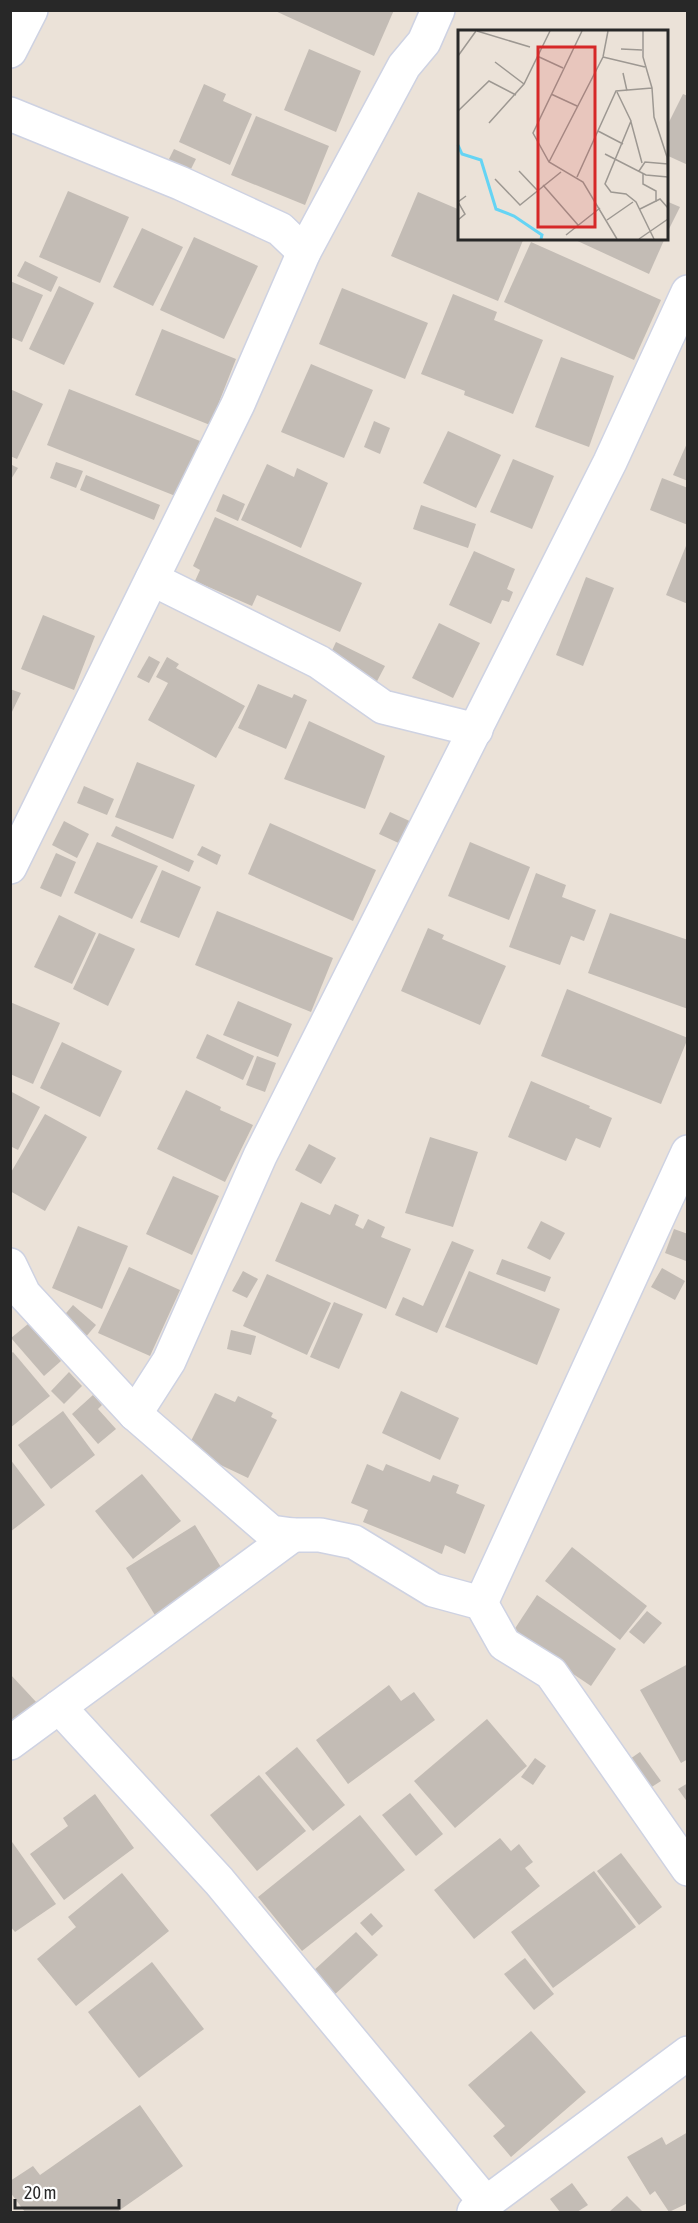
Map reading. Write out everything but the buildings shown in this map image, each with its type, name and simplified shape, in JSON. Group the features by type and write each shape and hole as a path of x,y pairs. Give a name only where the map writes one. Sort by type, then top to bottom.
{"street":[{"path":"10,51 31,10"},
{"path":"10,867 238,404 304,252 404,66 424,42 438,10"},
{"path":"10,114 180,183 280,229 304,252"},
{"path":"135,1414 169,1361 260,1156 610,462 687,292"},
{"path":"152,579 319,662 383,706 476,730"},
{"path":"481,1603 687,1152"},
{"path":"10,1265 24,1294 135,1414 271,1532 320,1535 354,1542 433,1590 481,1603 504,1644 551,1672 687,1869"},
{"path":"10,1743 293,1535"},
{"path":"59,1707 219,1881 480,2208 687,2053"}]}
